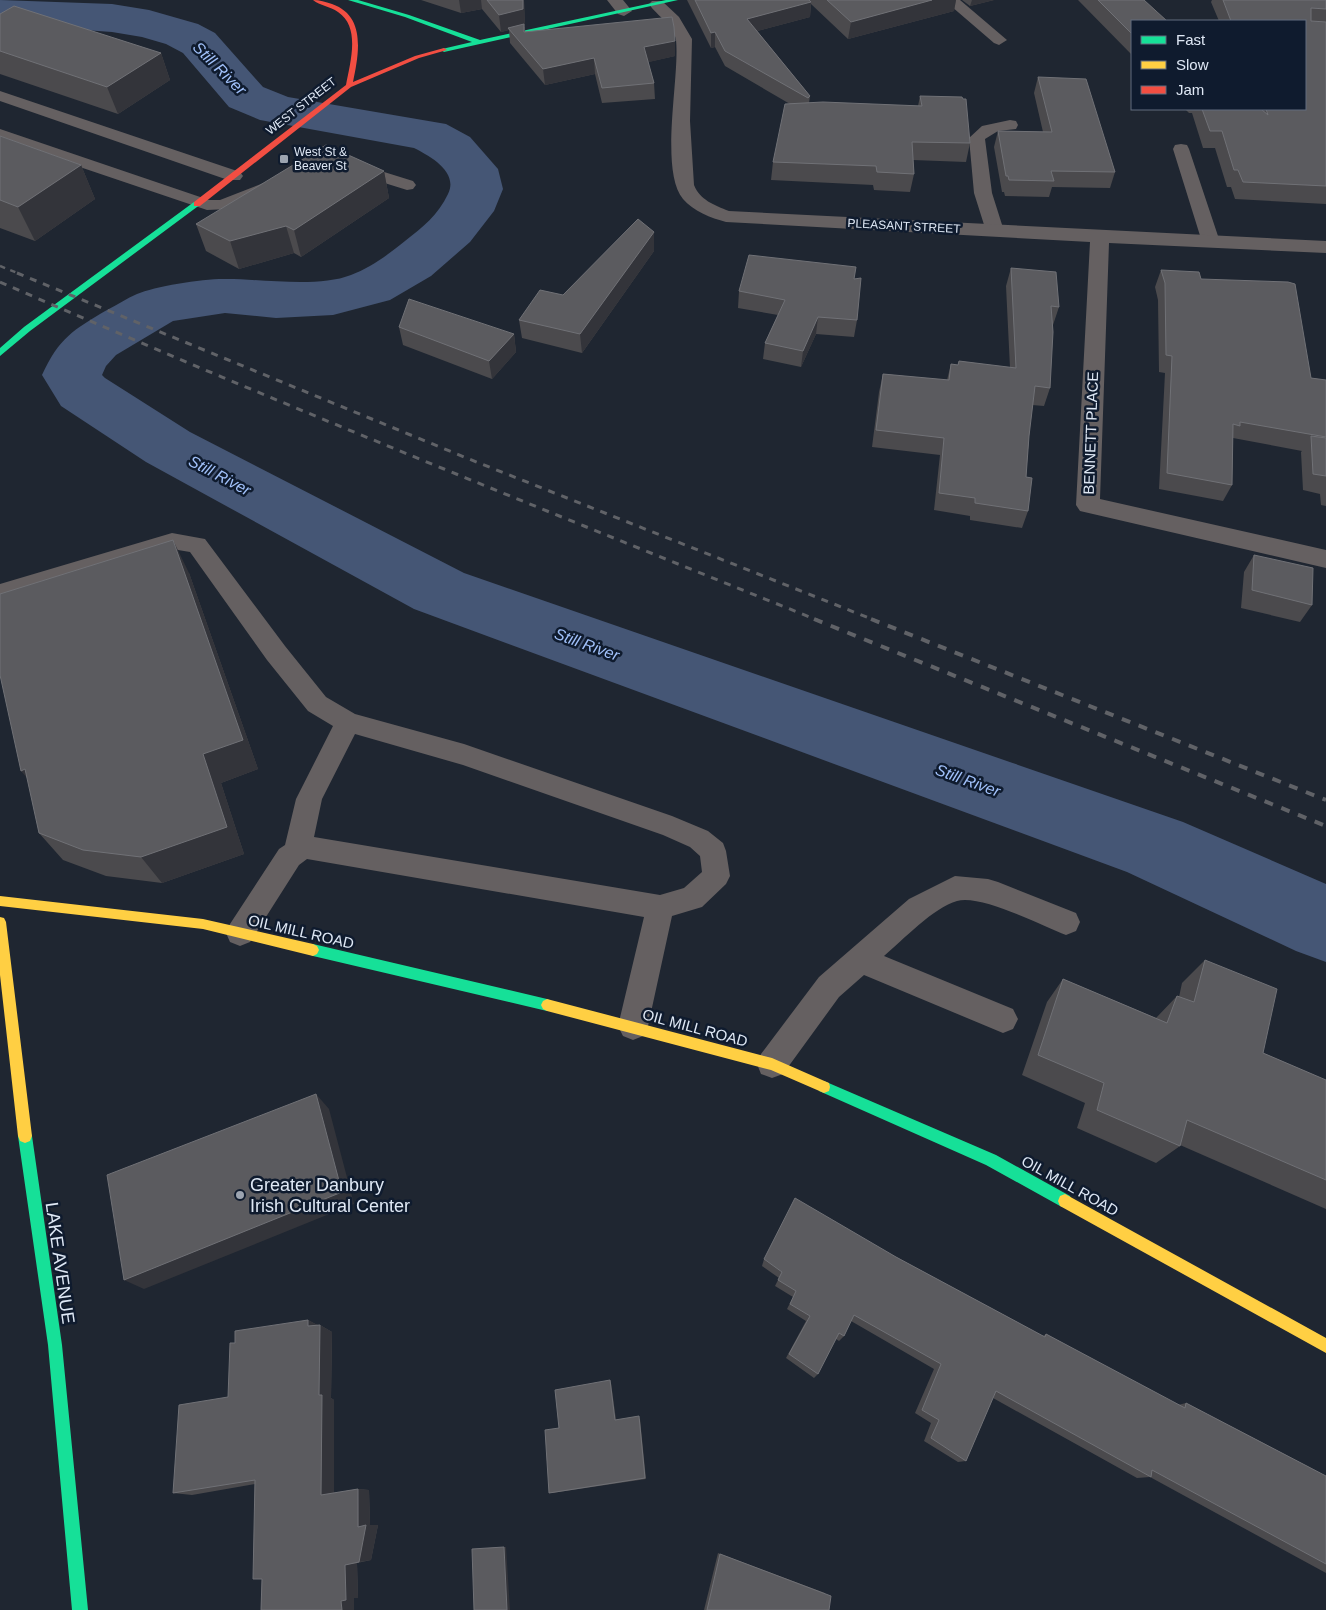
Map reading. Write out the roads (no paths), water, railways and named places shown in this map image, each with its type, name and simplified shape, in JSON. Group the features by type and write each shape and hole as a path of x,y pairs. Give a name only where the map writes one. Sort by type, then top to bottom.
{"main road":[{"path":"316,0 338,9 350,20 355,50 349,86"},
{"path":"351,0 407,16 478,42"},
{"name":"WEST STREET","path":"0,353 27,329 199,203 349,86 417,58 620,5 666,2"},
{"name":"OIL MILL ROAD","path":"0,901 203,924 633,1026 772,1064 991,1160 1326,1346"},
{"name":"LAKE AVENUE","path":"0,922 5,1009 55,1346 80,1610"}],"street":[{"name":"PLEASANT STREET","path":"666,2 673,20 684,39 682,168 688,194 705,208 726,216 1100,237 1326,247"},
{"name":"BENNETT PLACE","path":"1100,237 1088,505 1326,559"}],"lane":[{"path":"951,0 998,40"},
{"path":"0,96 234,176"},
{"path":"995,231 983,193 978,138 982,132 1000,125 1010,125"},
{"path":"0,134 199,203 222,205 249,196 281,180"},
{"path":"1181,149 1211,242"},
{"path":"338,164 372,172 407,185"},
{"path":"0,593 172,541 198,545 276,652 317,704 348,722 464,755 672,827 699,838 713,851 716,876 692,898 660,907 304,847 289,857 240,933"},
{"path":"297,852 308,799 348,722"},
{"path":"772,1064 830,987 919,908 955,888 988,891 1066,922"},
{"path":"633,1026 660,907"},
{"path":"861,960 1003,1018"}],"waterway":[{"name":"Still River","path":"0,11 112,18 149,24 182,34 199,43 246,97 277,110 428,135 452,148 472,169 477,189 467,211 451,231 411,264 370,288 333,297 276,300 225,296 158,306 95,342 79,359 72,375 83,392 168,447 439,591 1155,847 1326,924"}],"railway":[{"path":"0,266 20,274"},
{"path":"17,273 469,459 874,620"},
{"path":"0,282 305,412 817,620"},
{"path":"814,619 1326,826"},
{"path":"871,619 1326,800"}],"place":[{"name":"West St & Beaver St","path":"284,159"},
{"name":"Greater Danbury Irish Cultural Center","path":"240,1195"}]}
